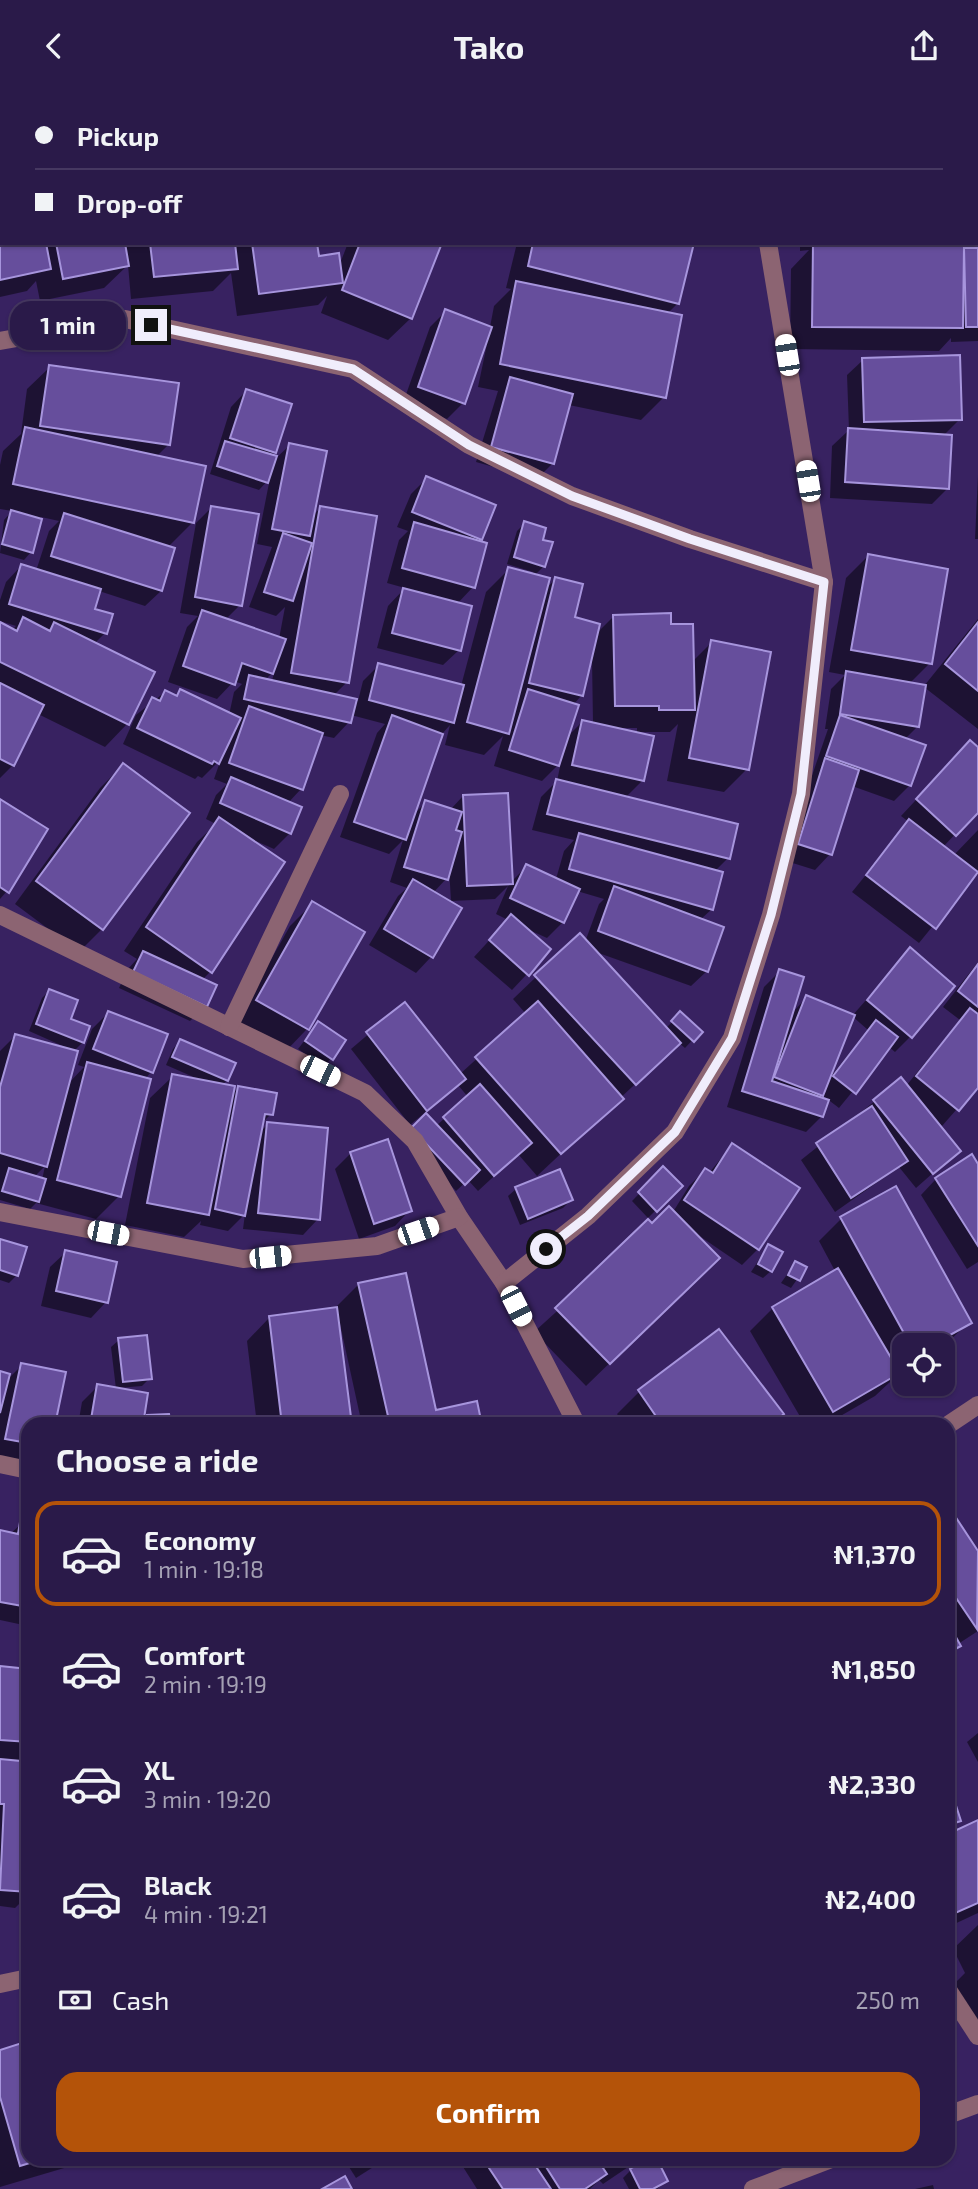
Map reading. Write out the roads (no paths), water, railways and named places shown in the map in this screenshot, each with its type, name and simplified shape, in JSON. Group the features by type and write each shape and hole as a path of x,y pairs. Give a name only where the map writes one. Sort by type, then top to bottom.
{"street":[{"path":"503,1283 588,1216 675,1132 732,1038 771,915 801,794 824,582 768,245"},
{"path":"0,341 125,320 353,369 469,445 572,496 690,539 824,582"},
{"path":"229,1027 340,794"},
{"path":"0,915 365,1093 415,1141 459,1217 503,1283 573,1417"},
{"path":"0,1212 243,1259 377,1246 459,1217"},
{"path":"955,1420 978,1405"},
{"path":"0,1464 21,1469"},
{"path":"0,1984 21,1980"},
{"path":"955,2001 978,2036"},
{"path":"955,2112 978,2104"},
{"path":"753,2189 813,2166"}]}
